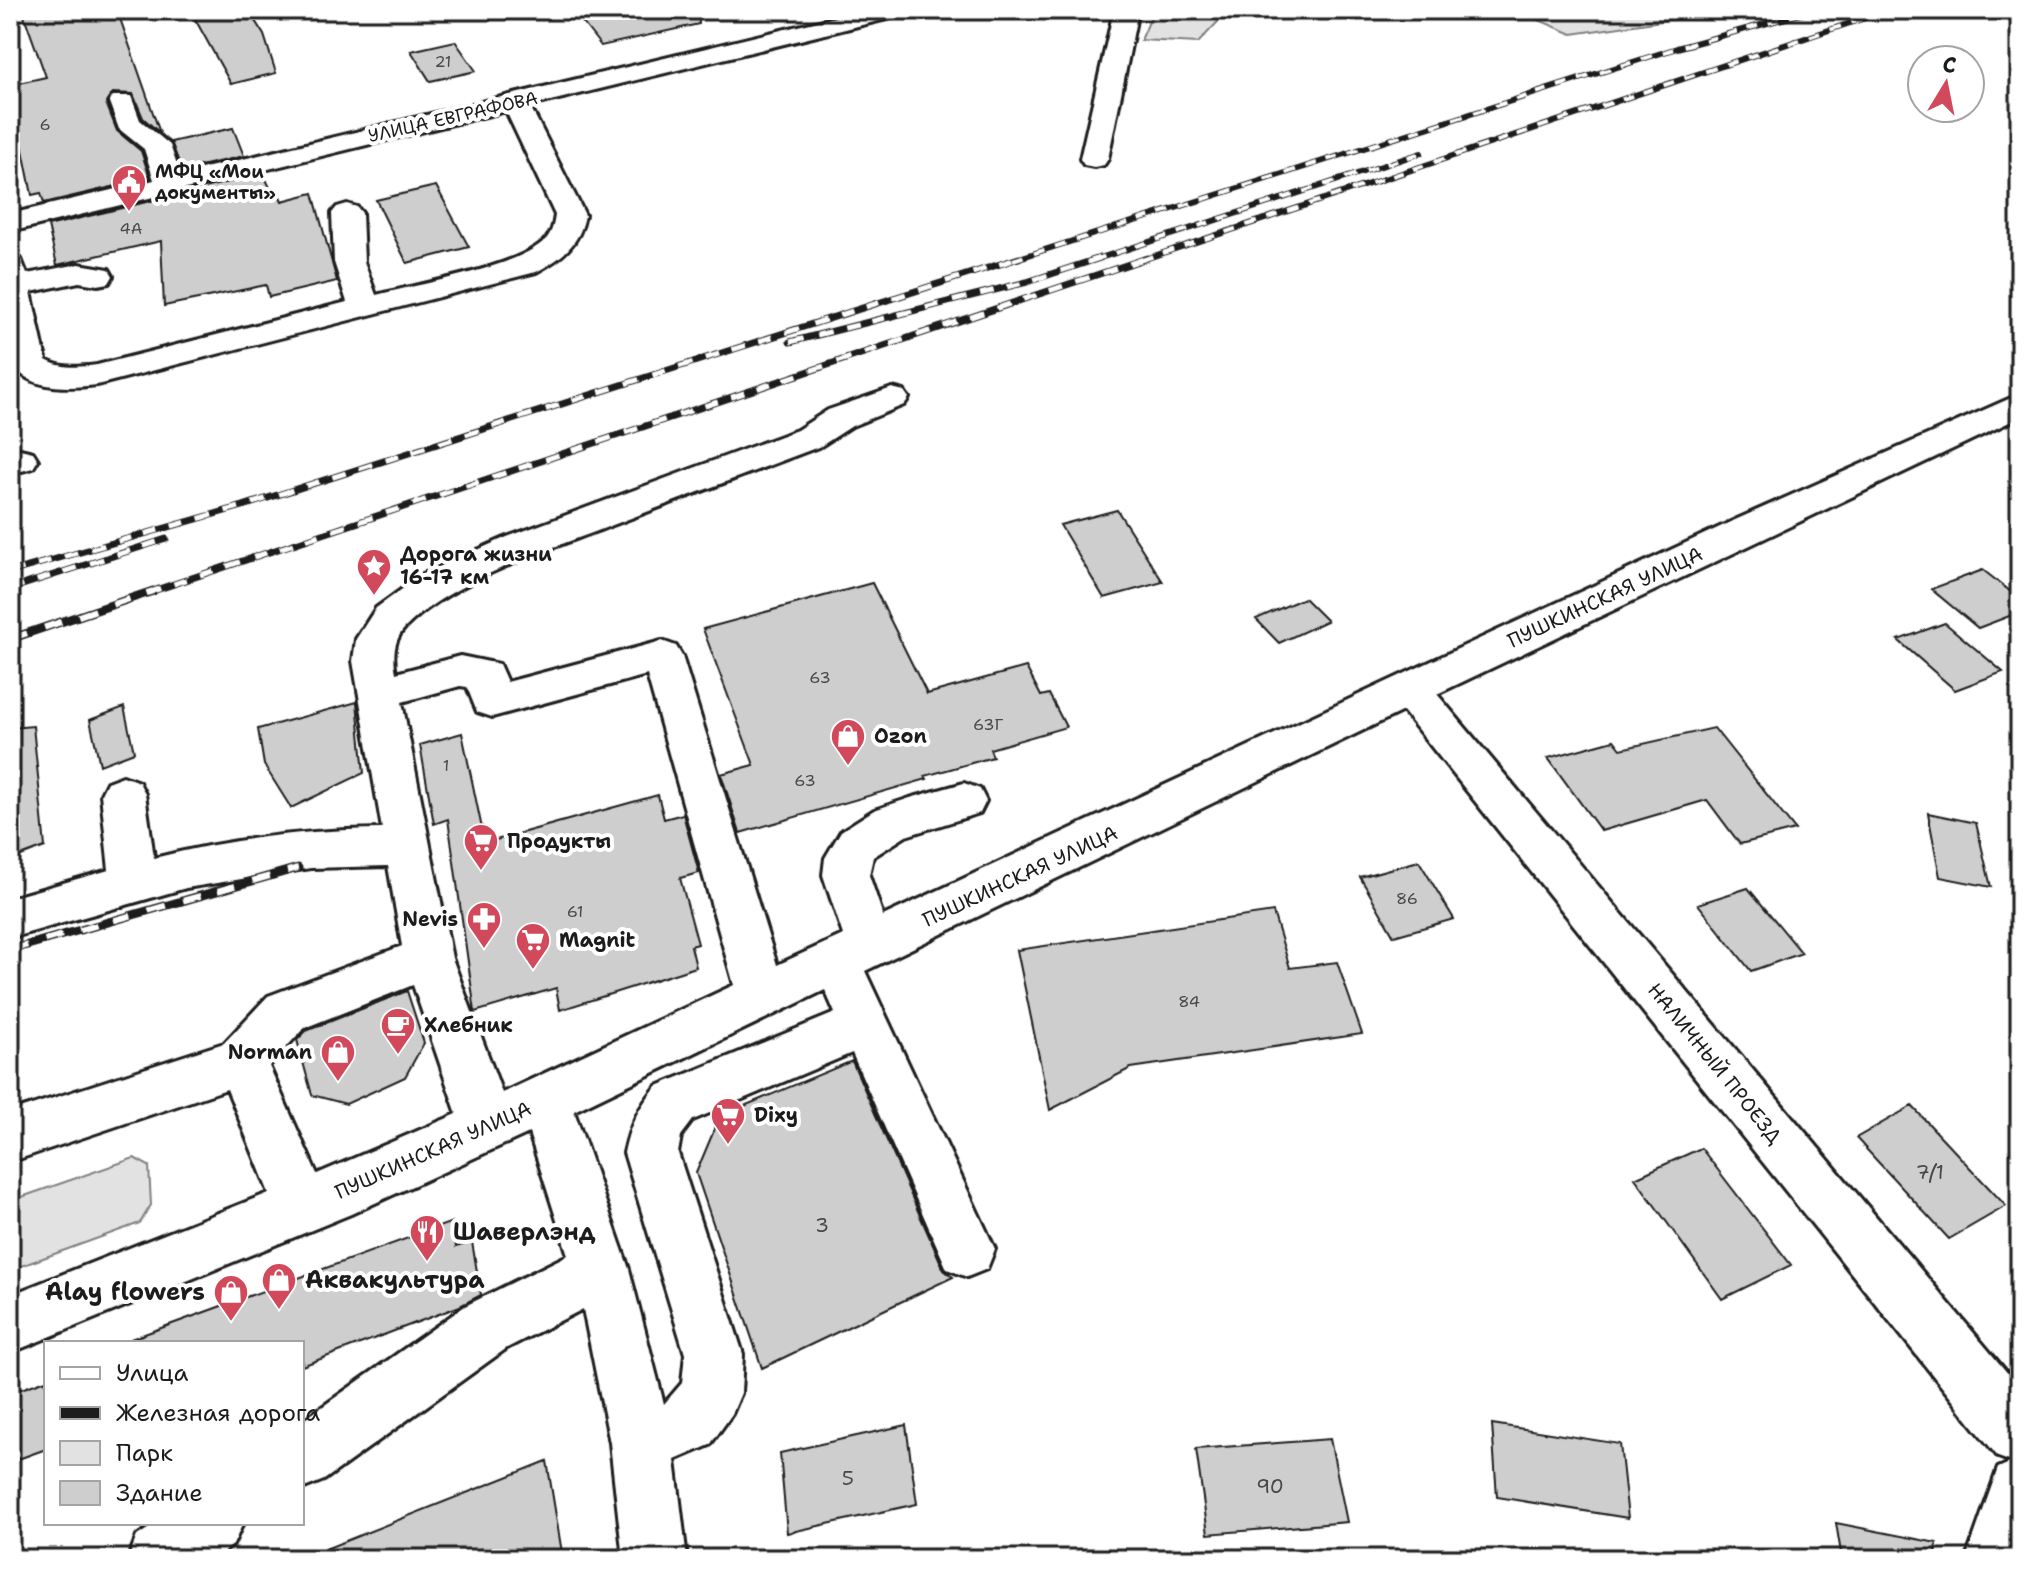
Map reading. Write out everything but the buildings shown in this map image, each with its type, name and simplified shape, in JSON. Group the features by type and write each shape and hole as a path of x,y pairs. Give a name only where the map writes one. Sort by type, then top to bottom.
{"street":[{"name":"УЛИЦА ЕВГРАФОВА","path":"10,223 224,172 285,170 515,102 895,10"},
{"path":"1094,159 1126,10"},
{"path":"122,102 128,123 156,145 170,185"},
{"path":"98,276 79,273 12,275 30,365 44,375 68,379 97,375 525,266 547,255 562,241 570,215 515,102"},
{"path":"224,172 236,199"},
{"path":"347,213 349,262 364,307"},
{"path":"488,1126 428,958 373,661 376,639 390,618 437,584 520,546 809,438 840,418 892,398"},
{"name":"ПУШКИНСКАЯ УЛИЦА","path":"10,1324 301,1207 544,1101 2020,404"},
{"path":"380,693 460,671 484,675 492,701 662,656 762,998"},
{"name":"НАЛИЧНЫЙ ПРОЕЗД","path":"1410,690 2020,1435"},
{"path":"123,794 134,883"},
{"path":"964,801 874,828 853,847 846,872 865,1024 967,1249"},
{"path":"10,918 186,869 311,849 408,847"},
{"path":"10,1137 241,1061 286,1012 428,958"},
{"path":"641,1443 689,1424 711,1393 714,1354 651,1153 656,1126 675,1103 865,1024"},
{"path":"656,1048 675,1103"},
{"path":"241,1061 301,1207"},
{"path":"544,1101 601,1269 641,1443 655,1559"},
{"path":"304,1457 486,1327 601,1269"},
{"path":"1998,1559 2020,1490"},
{"path":"160,1559 208,1525"}],"green space":[{"path":"1154,10 1229,10 1198,43 1141,40"},
{"path":"1515,10 1737,10 1572,34"},
{"path":"134,1158 149,1166 151,1205 140,1223 10,1270 10,1201"}],"railway":[{"path":"1013,260 1677,48 1815,10"},
{"path":"1142,260 1889,10"},
{"path":"1094,260 1421,153"},
{"path":"10,572 243,506 1019,258"},
{"path":"790,342 1027,282 1100,258"},
{"path":"147,593 1147,258"},
{"path":"10,589 166,539"},
{"path":"10,639 153,591"},
{"path":"10,950 298,868"}],"place":[{"name":"МФЦ «Мои документы»","path":"129,213"},
{"name":"Дорога жизни 16-17 км","path":"374,597"},
{"name":"Ozon","path":"848,767"},
{"name":"Продукты","path":"481,872"},
{"name":"Nevis","path":"484,950"},
{"name":"Magnit","path":"533,971"},
{"name":"Хлебник","path":"398,1056"},
{"name":"Norman","path":"338,1083"},
{"name":"Dixy","path":"728,1146"},
{"name":"Шаверлэнд","path":"427,1263"},
{"name":"Аквакультура","path":"279,1311"},
{"name":"Alay flowers","path":"231,1323"}]}
